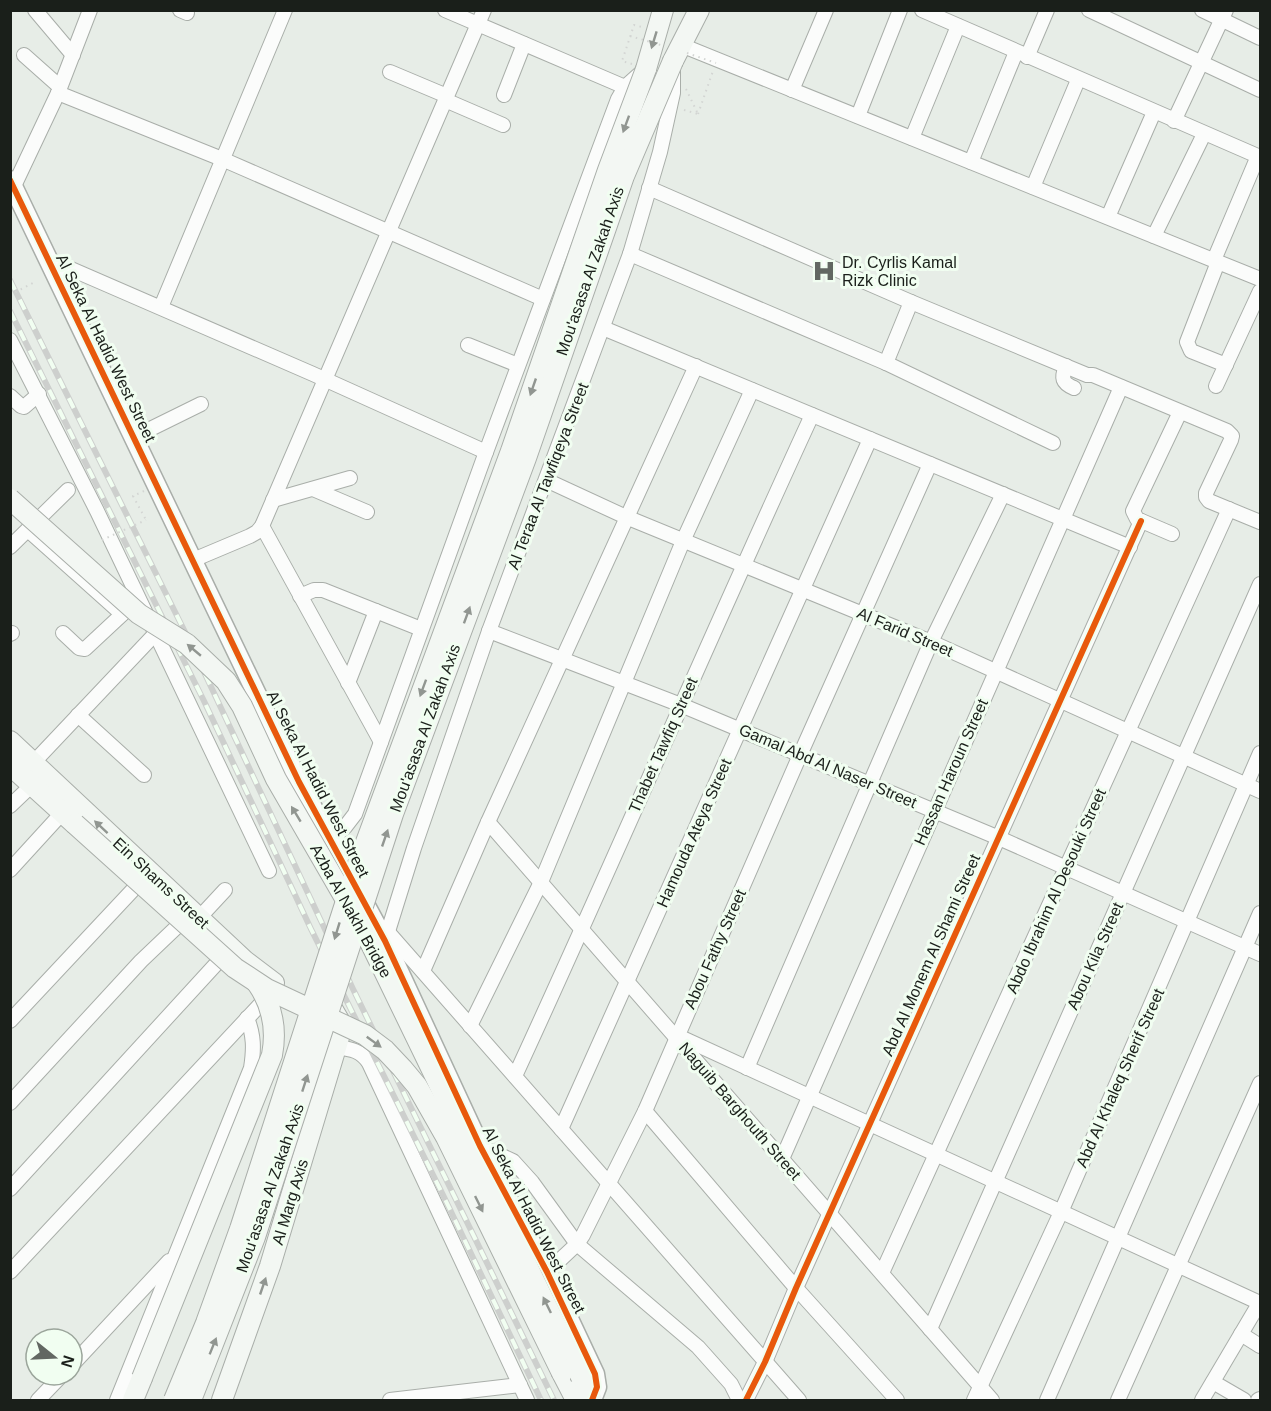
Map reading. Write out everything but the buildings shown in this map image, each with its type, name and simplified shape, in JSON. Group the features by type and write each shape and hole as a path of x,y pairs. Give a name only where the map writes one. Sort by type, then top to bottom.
{"main road":[{"path":"646,69 663,10"},
{"name":"Al Teraa Al Tawfiqeya Street","path":"677,53 699,10"},
{"name":"Mou'asasa Al Zakah Axis","path":"191,1401 255,1237 393,814 526,458 624,176 677,53"},
{"name":"Mou'asasa Al Zakah Axis","path":"174,1401 206,1323 240,1229 367,840 511,451 608,171 646,69"},
{"name":"Azba Al Nakhl Bridge","path":"10,499 139,614 187,644 226,681 242,706 276,780 368,938 572,1375"},
{"name":"Ein Shams Street","path":"10,741 150,872 191,920 278,985 326,1006"},
{"path":"10,765 69,818"},
{"name":"Azba Al Nakhl Bridge","path":"69,818 191,920 228,962 267,989 365,1035 385,1050 417,1086 587,1400"},
{"path":"133,1401 272,1055 275,1029 273,1016 266,998 255,981"},
{"name":"Al Marg Axis","path":"222,1401 270,1266 340,1034 340,1022 335,1012 326,1006"}],"street":[{"path":"35,10 73,55"},
{"path":"12,183 59,90 90,10"},
{"path":"160,307 285,10"},
{"path":"445,10 625,87"},
{"path":"194,560 250,536 262,526 484,10"},
{"path":"792,90 825,10"},
{"path":"858,116 900,10"},
{"path":"922,10 1259,157 1216,261 1187,342 1191,351 1226,365"},
{"path":"971,162 1022,55 1047,10"},
{"path":"1089,10 1260,90"},
{"path":"1202,10 1224,15 1260,38"},
{"path":"1174,121 1224,15"},
{"path":"912,138 958,26"},
{"path":"504,95 524,44"},
{"path":"677,53 792,90 1260,279"},
{"name":"Al Teraa Al Tawfiqeya Street","path":"387,937 414,848 489,631 630,255 670,106 677,53"},
{"path":"24,55 59,90 543,299"},
{"path":"330,841 355,814 518,365 618,99 625,87 646,69"},
{"path":"390,72 503,125"},
{"path":"1033,187 1078,80"},
{"path":"1108,217 1154,112"},
{"path":"1154,236 1204,134"},
{"name":"Al Seka Al Hadid West Street","path":"12,183 299,782 330,841 387,937 480,1146 547,1272 595,1374 597,1387 587,1400"},
{"path":"649,188 911,302 1227,431 1232,436 1231,440 1206,495 1209,501 1260,522"},
{"path":"630,255 886,363 1053,443"},
{"path":"48,259 325,379 486,452"},
{"path":"1216,386 1260,291"},
{"path":"886,363 911,302"},
{"path":"603,328 1130,547"},
{"path":"10,340 139,598 268,871"},
{"path":"468,345 518,365"},
{"path":"423,971 488,822 696,366"},
{"path":"1066,366 1062,378 1064,383 1074,388"},
{"name":"Hassan Haroun Street","path":"782,1159 1121,387"},
{"path":"470,1026 541,882 683,541 752,390"},
{"path":"10,396 24,407 39,394"},
{"path":"134,437 201,404"},
{"path":"1172,534 1141,521 1133,514 1133,507 1180,412"},
{"name":"Thabet Tawfiq Street","path":"515,1076 812,415"},
{"name":"Hamouda Ateya Street","path":"561,1129 870,439"},
{"name":"Abou Fathy Street","path":"547,1272 577,1244 645,1112 676,1036 930,464"},
{"path":"273,500 350,478"},
{"name":"Al Farid Street","path":"546,480 683,541 931,642 1260,791"},
{"path":"313,489 367,512"},
{"path":"10,547 68,490"},
{"path":"747,1068 931,642 1003,494"},
{"name":"Abdo Ibrahim Al Desouki Street","path":"882,1273 1229,509"},
{"name":"Abd Al Monem Al Shami Street","path":"746,1401 1141,521"},
{"path":"262,526 381,742"},
{"path":"28,530 122,614"},
{"name":"Abou Kila Street","path":"930,1329 1260,584"},
{"path":"300,596 314,590 322,590 421,629"},
{"path":"63,633 79,648 86,649 139,598"},
{"path":"348,683 376,611"},
{"name":"Gamal Abd Al Naser Street","path":"489,631 740,729 999,838 1260,954"},
{"path":"33,763 156,633"},
{"path":"78,715 144,775"},
{"name":"Abd Al Khaleq Sherif Street","path":"974,1401 1061,1212 1260,753"},
{"path":"10,806 32,784"},
{"path":"10,870 69,818"},
{"name":"Naguib Barghouth Street","path":"488,822 992,1401"},
{"path":"10,1021 150,872"},
{"path":"10,1103 141,961 225,890"},
{"path":"1047,1401 1260,914"},
{"path":"387,937 423,971 800,1401"},
{"path":"10,1189 231,949"},
{"path":"10,1272 278,985"},
{"path":"117,1401 251,1068 253,1034 247,1018"},
{"path":"676,1036 1178,1266 1259,1306 1202,1401"},
{"path":"336,1047 356,1050 369,1063 527,1401"},
{"path":"1118,1401 1260,1083"},
{"path":"645,1112 796,1288 897,1401"},
{"path":"480,1146 513,1161 532,1182 577,1244 698,1347 731,1384 739,1401"},
{"path":"84,1352 176,1255"},
{"path":"1241,1334 1260,1346"},
{"path":"1213,1382 1244,1401"},
{"path":"390,1401 520,1385"},
{"path":"38,1401 51,1387"}],"path":[{"path":"622,61 634,24"},
{"path":"670,106 698,114 716,63"},
{"path":"10,295 33,283"},
{"path":"102,540 146,520 133,496"}],"railway":[{"path":"10,280 190,642 353,989 554,1400"},
{"path":"10,311 204,701 311,929 444,1197 541,1400"}],"cycle path":[{"path":"10,180 299,782 385,941 480,1146 547,1272 595,1374 597,1387 592,1400"},
{"path":"746,1400 1141,521"}],"place":[{"name":"Dr. Cyrlis Kamal Rizk Clinic","path":"824,271"}]}
